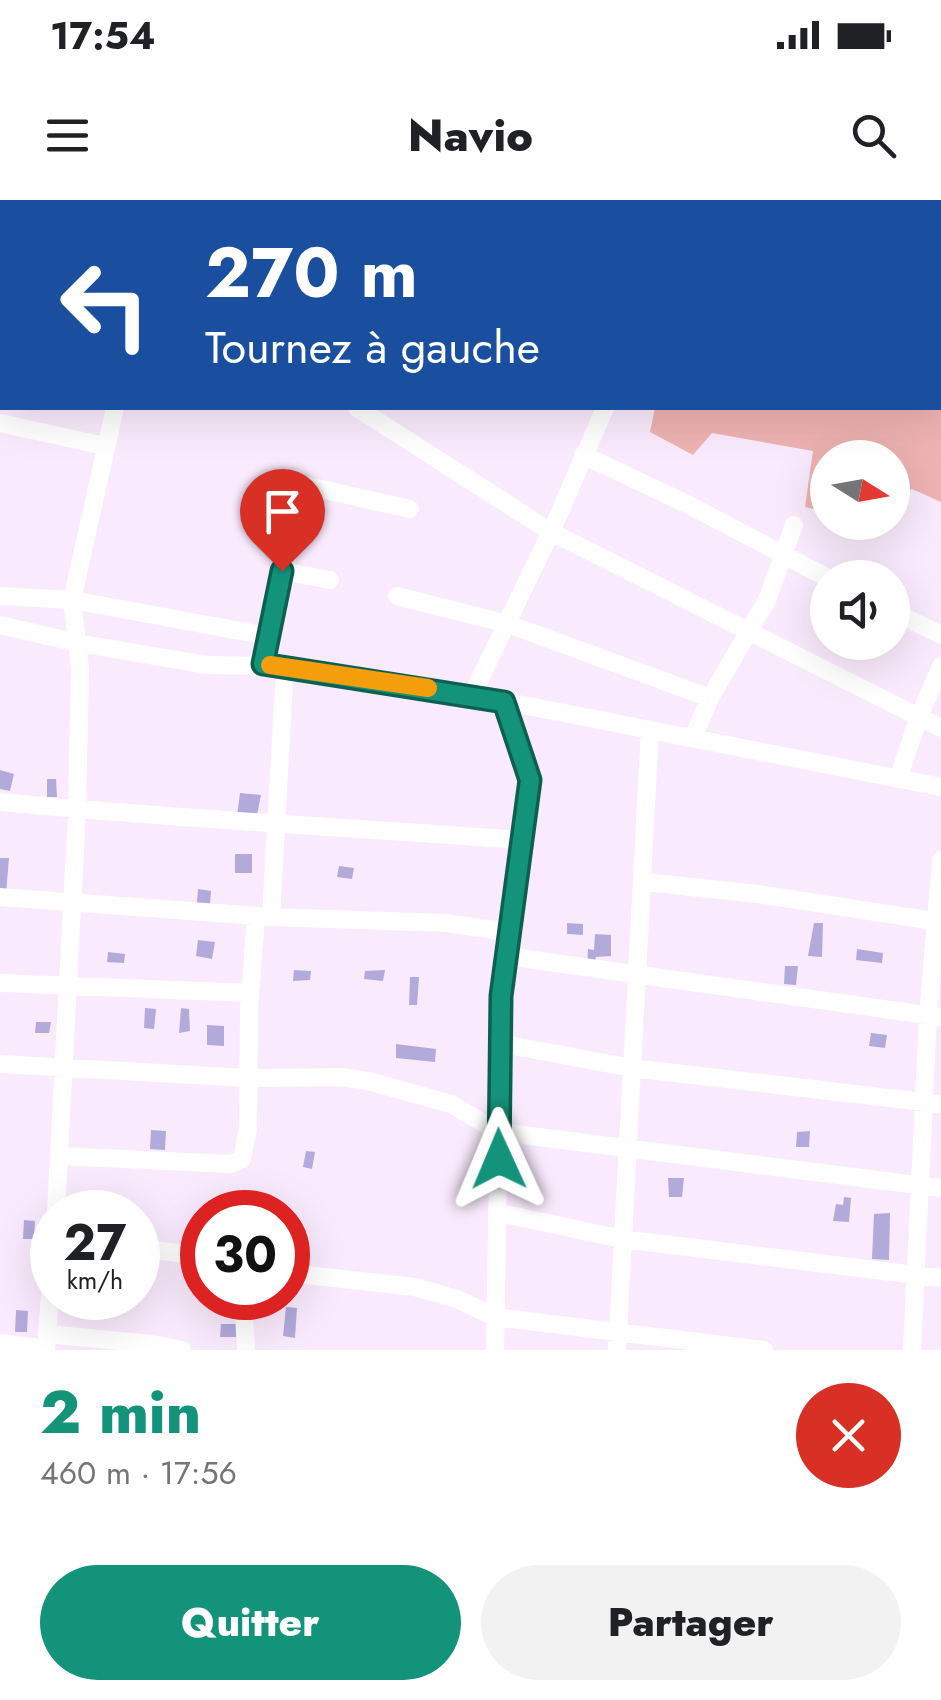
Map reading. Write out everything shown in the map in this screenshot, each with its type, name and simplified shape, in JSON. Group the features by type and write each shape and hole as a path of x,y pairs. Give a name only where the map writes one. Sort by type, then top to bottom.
{"street":[{"path":"58,1190 77,810 78,642 72,600 114,410"},
{"path":"361,410 551,532 941,728"},
{"path":"472,695 551,532 604,410"},
{"path":"0,424 105,446"},
{"path":"583,455 810,568"},
{"path":"263,664 302,485 410,509"},
{"path":"693,738 710,698 767,600 794,525"},
{"path":"282,571 330,580"},
{"path":"0,596 72,600 268,636"},
{"path":"397,596 508,624 710,698"},
{"path":"910,620 941,635"},
{"path":"0,624 207,665 284,666 472,695 941,787"},
{"path":"60,1156 237,1163 244,1156 250,993 275,821 284,666"},
{"path":"898,779 918,717 941,666"},
{"path":"495,1350 500,1213 498,1042 505,956 530,778 504,702"},
{"path":"617,1342 650,730"},
{"path":"0,802 521,840"},
{"path":"912,1350 919,1186 932,1103 941,860"},
{"path":"644,882 758,894 938,922"},
{"path":"0,897 264,917 446,923 508,932"},
{"path":"505,956 935,1016"},
{"path":"0,982 250,993"},
{"path":"498,1042 632,1068 932,1103"},
{"path":"0,1064 368,1081 451,1104 498,1132 941,1188"},
{"path":"500,1213 622,1239 941,1278"},
{"path":"310,1275 415,1287 457,1299 495,1317 617,1342 764,1350"},
{"path":"46,1345 48,1320"},
{"path":"244,1320 246,1350"},
{"path":"0,1343 152,1344 182,1350"}],"shaded area":[{"path":"655,410 941,410 941,502 910,490 910,440 810,440 810,450 712,433 693,455 650,432"},
{"path":"810,472 810,508 805,507"}],"building":[{"path":"0,770 14,774 10,791 0,789"},
{"path":"47,779 56,779 57,797 47,797"},
{"path":"240,793 261,795 256,820 237,816"},
{"path":"235,854 252,854 252,873 235,873"},
{"path":"0,858 9,858 6,894 0,893"},
{"path":"339,866 354,868 352,879 337,877"},
{"path":"198,889 211,891 210,905 197,903"},
{"path":"567,923 583,924 583,935 567,934"},
{"path":"814,923 823,923 822,957 808,956"},
{"path":"595,934 611,935 611,956 596,957 594,966 587,966 588,949 594,950"},
{"path":"198,940 215,942 212,959 196,956"},
{"path":"857,949 883,953 882,963 856,960"},
{"path":"108,952 125,954 124,963 107,962"},
{"path":"785,966 798,966 796,985 784,984"},
{"path":"294,970 311,971 310,980 293,981"},
{"path":"385,970 383,981 364,979 365,971"},
{"path":"410,977 419,977 417,1005 409,1005"},
{"path":"145,1008 156,1009 154,1029 144,1028"},
{"path":"181,1008 189,1009 190,1031 179,1033"},
{"path":"36,1022 51,1022 49,1033 35,1033"},
{"path":"207,1025 224,1026 224,1046 207,1045"},
{"path":"871,1033 887,1035 885,1048 869,1046"},
{"path":"396,1044 436,1049 435,1062 396,1058"},
{"path":"151,1130 166,1131 165,1150 150,1149"},
{"path":"810,1131 809,1147 796,1147 797,1132"},
{"path":"306,1151 315,1152 312,1169 303,1167"},
{"path":"668,1178 684,1178 682,1197 669,1197"},
{"path":"844,1197 851,1198 849,1222 833,1221 836,1204 843,1205"},
{"path":"890,1213 889,1260 872,1259 874,1214"},
{"path":"24,1220 30,1221 30,1239 23,1239"},
{"path":"16,1310 28,1311 27,1332 15,1332"},
{"path":"285,1320 296,1320 295,1338 283,1336"},
{"path":"221,1324 237,1324 237,1337 220,1337"}],"waterway":[{"path":"497,200 606,200"}],"slow traffic":[{"path":"270,665 428,688"}],"route":[{"path":"282,571 263,664 504,702 530,780 501,996 499,1159"}]}
